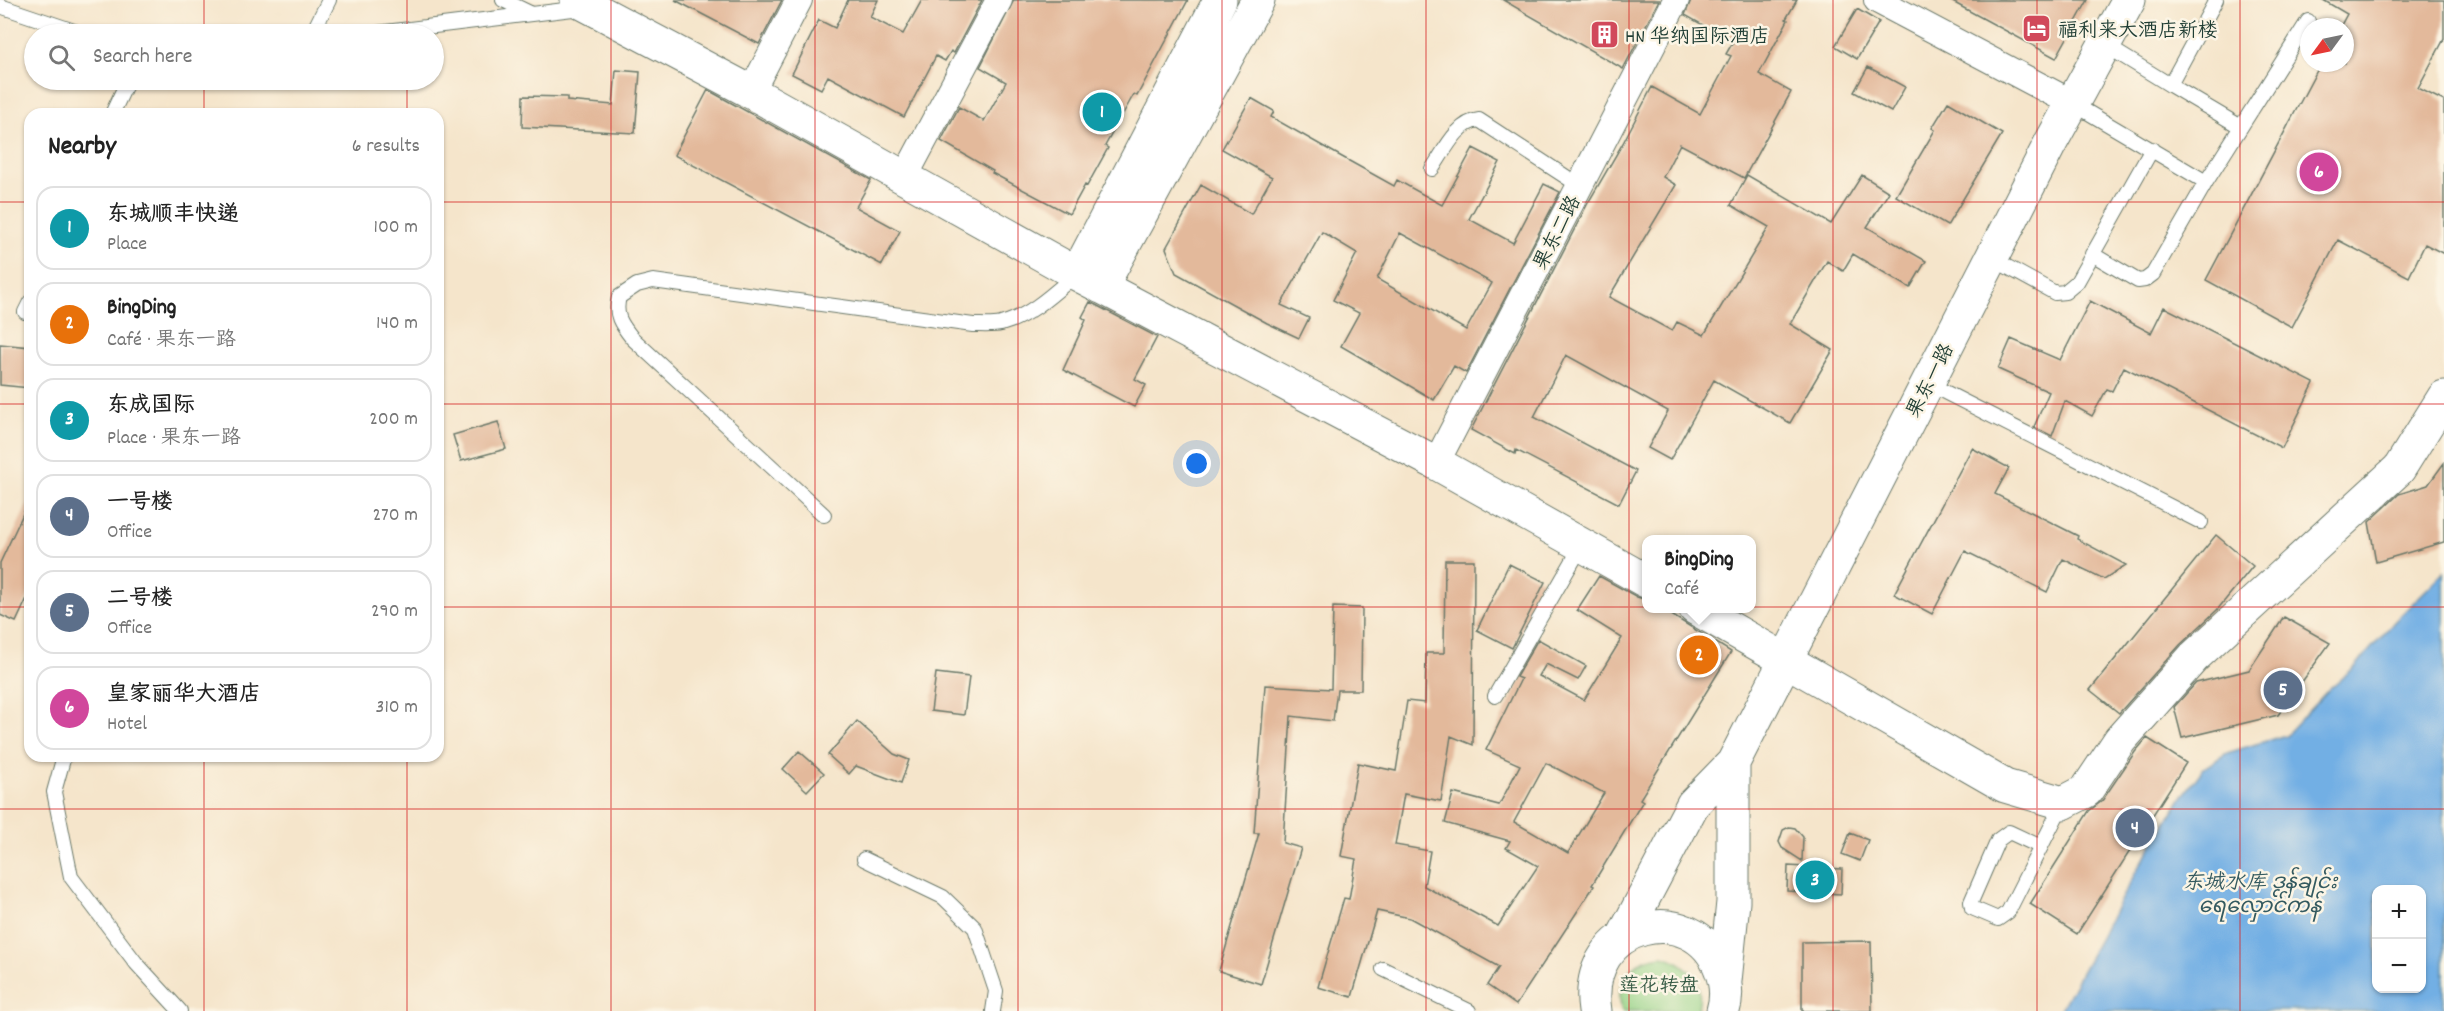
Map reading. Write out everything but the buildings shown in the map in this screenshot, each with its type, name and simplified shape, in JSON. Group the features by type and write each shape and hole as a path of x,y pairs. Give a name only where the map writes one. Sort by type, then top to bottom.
{"street":[{"path":"751,92 799,0"},
{"path":"904,178 999,0"},
{"path":"1089,280 1220,0"},
{"path":"1089,280 1258,0"},
{"name":"果东二路","path":"1436,464 1676,0"},
{"path":"1876,0 2072,103"},
{"name":"果东一路","path":"1734,762 1991,258 2129,0"},
{"path":"588,2 1089,280 1436,464 1642,578"},
{"path":"1702,613 2005,786 2063,803 2086,791 2120,740 2194,657 2399,469 2444,397"},
{"path":"1623,937 1693,804 1734,762"},
{"path":"1724,996 1733,902 1734,762"},
{"path":"1592,1008 1596,970 1606,952 1623,937 1642,928 1664,926 1685,931 1703,943 1717,960 1724,996"}],"lane":[{"path":"317,24 329,0"},
{"path":"503,0 532,14"},
{"path":"2170,85 2216,0"},
{"path":"444,25 532,14 588,2"},
{"path":"0,6 53,24"},
{"path":"2092,254 2138,281 2145,280 2153,274 2206,182 2300,34"},
{"path":"2105,45 2241,127"},
{"path":"115,108 123,90"},
{"path":"2072,103 2206,182"},
{"path":"1432,169 1461,128 1471,121 1479,120 1580,186"},
{"path":"1991,258 2055,293 2065,292 2077,282 2152,149"},
{"path":"824,515 632,338 621,324 615,309 619,297 637,285 653,281 973,325 1000,324 1021,316 1046,300 1089,280"},
{"path":"1927,383 2201,522"},
{"path":"1495,696 1582,545"},
{"path":"62,762 54,792 71,877 136,963 180,1011"},
{"path":"2041,846 2009,832 1998,840 1971,902 1972,908 1998,919 2005,916 2041,846 2063,803"},
{"path":"864,859 943,897 975,928 996,991 993,1011"},
{"path":"1383,969 1469,1011"}],"green space":[{"name":"莲花转盘","path":"1663,956 1681,964 1693,976 1699,992 1697,1011 1622,1011 1621,989 1628,973 1642,961"}],"water":[{"name":"东城水库 ဒွန်ချင်း ရေလှောင်ကန်","path":"2444,572 2444,1011 2060,1011 2136,872 2182,797 2204,768 2227,753 2286,735 2330,688 2355,667 2394,622"}],"place":[{"name":"福利来大酒店新楼","path":"2037,29"},
{"name":"HN 华纳国际酒店","path":"1604,35"},
{"name":"东城顺丰快递","path":"1102,112"},
{"name":"皇家丽华大酒店","path":"2319,172"},
{"name":"BingDing","path":"1699,655"},
{"name":"二号楼","path":"2283,690"},
{"name":"一号楼","path":"2135,828"},
{"name":"东成国际","path":"1815,880"}]}
